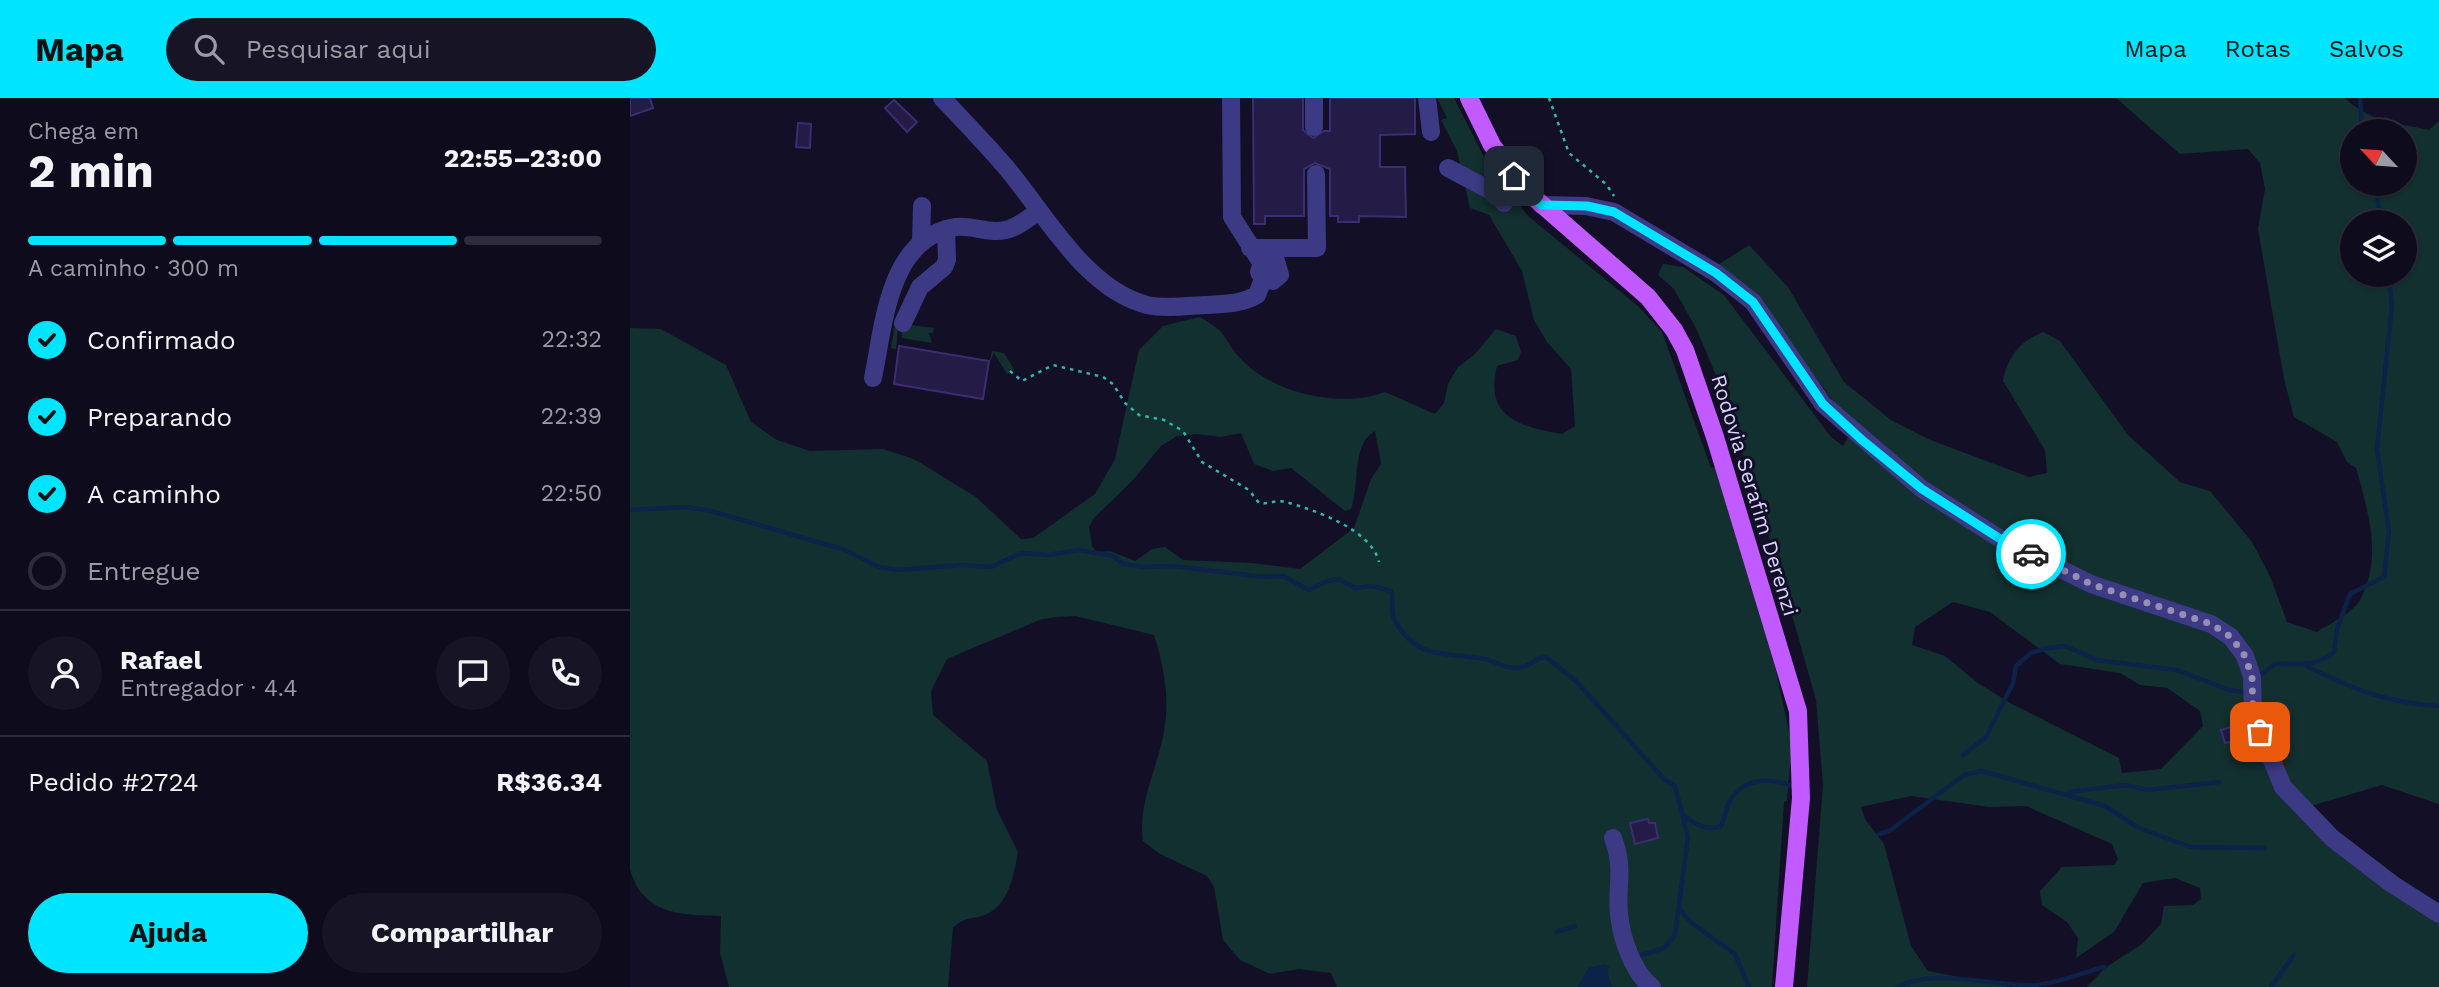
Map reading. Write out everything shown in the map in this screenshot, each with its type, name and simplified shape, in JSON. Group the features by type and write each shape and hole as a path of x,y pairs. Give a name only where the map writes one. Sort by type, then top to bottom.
{"main road":[{"name":"Rodovia Serafim Derenzi","path":"1469,98 1498,155 1523,188 1606,258 1663,314 1685,350 1715,437 1798,711 1801,798 1784,987"}],"street":[{"path":"942,98 1006,167 1038,212 1100,278 1123,295 1147,305 1173,307 1241,301 1257,295 1263,271 1236,226 1230,207 1231,98"},
{"path":"1314,98 1314,127"},
{"path":"1427,98 1432,132"},
{"path":"1448,168 1499,195 1504,203"},
{"path":"1250,248 1317,248 1316,174"},
{"path":"1541,205 1587,206 1614,212 1716,273 1753,302 1823,404 1922,489 2002,540 2091,584 2211,624 2231,637 2245,656 2252,677 2253,714 2283,787 2332,838 2392,884 2439,914"},
{"path":"921,243 922,206"},
{"path":"873,378 894,283 906,258 921,243 946,229 959,227 1005,230 1038,212"},
{"path":"903,323 920,287 944,267 947,260 946,229"},
{"path":"1613,838 1621,859 1618,912 1622,933 1643,981 1652,987"}],"path":[{"path":"1549,98 1569,153 1611,189 1617,205 1614,212"},
{"path":"1010,371 1022,381 1053,365 1103,377 1113,384 1125,403 1139,415 1164,420 1183,431 1202,461 1249,490 1259,503 1285,501 1331,517 1350,528 1371,547 1379,562"}],"green space":[{"path":"1437,98 1454,98 1486,161 1528,216 1639,307 1662,332 1711,468 1715,467 1775,667 1792,745 1787,801 1784,802 1772,987 1337,987 1331,973 1299,969 1270,974 1240,960 1223,940 1214,887 1207,876 1160,854 1143,841 1145,803 1162,741 1166,714 1164,674 1154,635 1075,616 1042,619 947,659 931,691 933,715 987,761 997,810 1018,852 1009,888 1001,903 987,914 965,920 953,928 948,987 729,987 720,953 721,916 678,913 654,904 644,896 630,869 630,328 661,329 726,365 751,422 777,440 810,451 883,449 914,459 976,497 1021,539 1033,538 1095,494 1115,459 1139,350 1163,326 1199,317 1216,327 1244,362 1274,383 1292,390 1330,398 1368,397 1385,392 1435,414 1444,403 1448,384 1458,367 1475,354 1496,329 1516,336 1521,352 1518,360 1497,366 1494,384 1501,409 1520,423 1562,434 1575,426 1571,369 1547,342 1534,320 1522,271 1489,215 1470,208 1457,151 1441,120 1447,118","holes":["1375,431 1381,464 1371,479 1354,528 1300,569 1252,563 1183,560 1165,547 1152,549 1135,561 1110,551 1097,552 1092,546 1089,527 1094,518 1133,480 1161,446 1177,436 1197,434 1221,437 1241,433 1254,464 1273,471 1291,468 1345,511 1351,509 1354,500 1362,445"]},
{"path":"2116,98 2345,98 2364,112 2381,119 2340,119 2340,196 2417,196 2417,128 2429,130 2439,121 2439,804 2382,785 2304,808 2439,921 2439,987 2087,987 2105,968 2142,944 2161,924 2164,906 2193,905 2201,899 2200,888 2175,878 2143,883 2114,932 2076,958 2078,938 2067,922 2042,905 2040,891 2062,867 2114,865 2118,859 2112,844 2026,806 1989,807 1911,796 1861,807 1865,819 1884,844 1911,946 1928,971 2010,987 1807,987 1823,785 1816,700 1775,555 1722,390 1697,330 1674,289 1658,275 1663,264 1683,267 1724,295 1831,437 1843,446 1853,428 1768,312 1713,268 1749,245 1788,287 1844,382 1891,420 1928,439 2029,477 2047,473 2045,450 2003,381 2012,357 2027,340 2043,332 2060,341 2128,435 2180,482 2210,491 2252,542 2270,576 2287,622 2317,632 2340,618 2360,600 2371,568 2369,518 2356,468 2347,462 2337,442 2294,417 2284,379 2258,229 2265,189 2260,163 2248,149 2180,154","holes":["1953,602 1990,612 2060,664 2120,673 2140,685 2167,688 2200,711 2203,726 2161,769 2122,773 2119,758 2010,703 1978,683 1945,656 1912,645 1915,627"]},
{"path":"895,323 934,328 933,333 929,333 932,343 902,338 902,327 898,327 896,349 891,348"},
{"path":"992,351 1004,353 1014,369 1007,374 994,353 989,364"}],"water":[{"path":"1605,964 1609,966 1608,974 1612,987 1578,987 1588,968"}],"building":[{"path":"630,98 650,98 653,108 630,116"},
{"path":"1253,98 1303,98 1303,130 1313,138 1324,131 1330,131 1330,98 1415,98 1415,134 1380,135 1380,167 1405,167 1406,217 1359,216 1359,222 1338,222 1338,216 1330,216 1330,169 1315,163 1304,169 1304,216 1265,216 1265,224 1254,224"},
{"path":"894,100 917,122 907,132 885,108"},
{"path":"798,123 811,124 810,148 796,147"},
{"path":"899,346 989,361 983,399 894,384"},
{"path":"2242,724 2247,746 2233,750 2231,742 2225,743 2221,730"},
{"path":"1648,819 1649,823 1655,823 1658,838 1635,844 1630,823"}],"waterway":[{"path":"2360,98 2361,119"},
{"path":"2377,196 2379,210"},
{"path":"2258,677 2275,664 2313,663 2334,652 2337,629 2350,594 2384,577 2389,532 2377,449 2392,305 2390,287"},
{"path":"630,510 686,507 711,511 845,550 879,567 899,570 960,565 991,567 1021,553 1048,555 1078,550 1113,556 1123,564 1143,567 1172,566 1264,577 1283,576 1309,590 1327,581 1339,579 1355,588 1372,586 1391,591 1395,621 1404,634 1424,649 1485,659 1512,668 1546,657 1577,682 1664,779 1675,786 1688,837 1675,935 1664,948 1636,957"},
{"path":"1963,755 1986,737 2013,683 2016,666 2031,653 2048,648 2065,646 2097,660 2177,670 2229,690 2243,692"},
{"path":"2306,666 2370,694 2438,706"},
{"path":"1879,834 1889,831 1964,775 1982,771 2105,806 2137,827 2190,847 2265,848"},
{"path":"1684,816 1702,826 1716,828 1721,826 1733,796 1747,785 1774,781 1792,786"},
{"path":"2070,792 2125,785 2148,790 2219,782"},
{"path":"1680,909 1689,921 1735,954 1749,987"},
{"path":"1557,932 1575,926"},
{"path":"2271,987 2294,955"},
{"path":"1898,987 1913,981 1946,978 2036,985 2104,967"}],"way so far":[{"path":"2031,554 2091,584 2211,624 2231,637 2245,656 2252,677 2253,714 2260,732"}],"route":[{"path":"1514,176 1541,205 1587,206 1614,212 1716,273 1753,302 1790,352 1823,404 1862,440 1922,489 2002,540 2031,554"}]}
